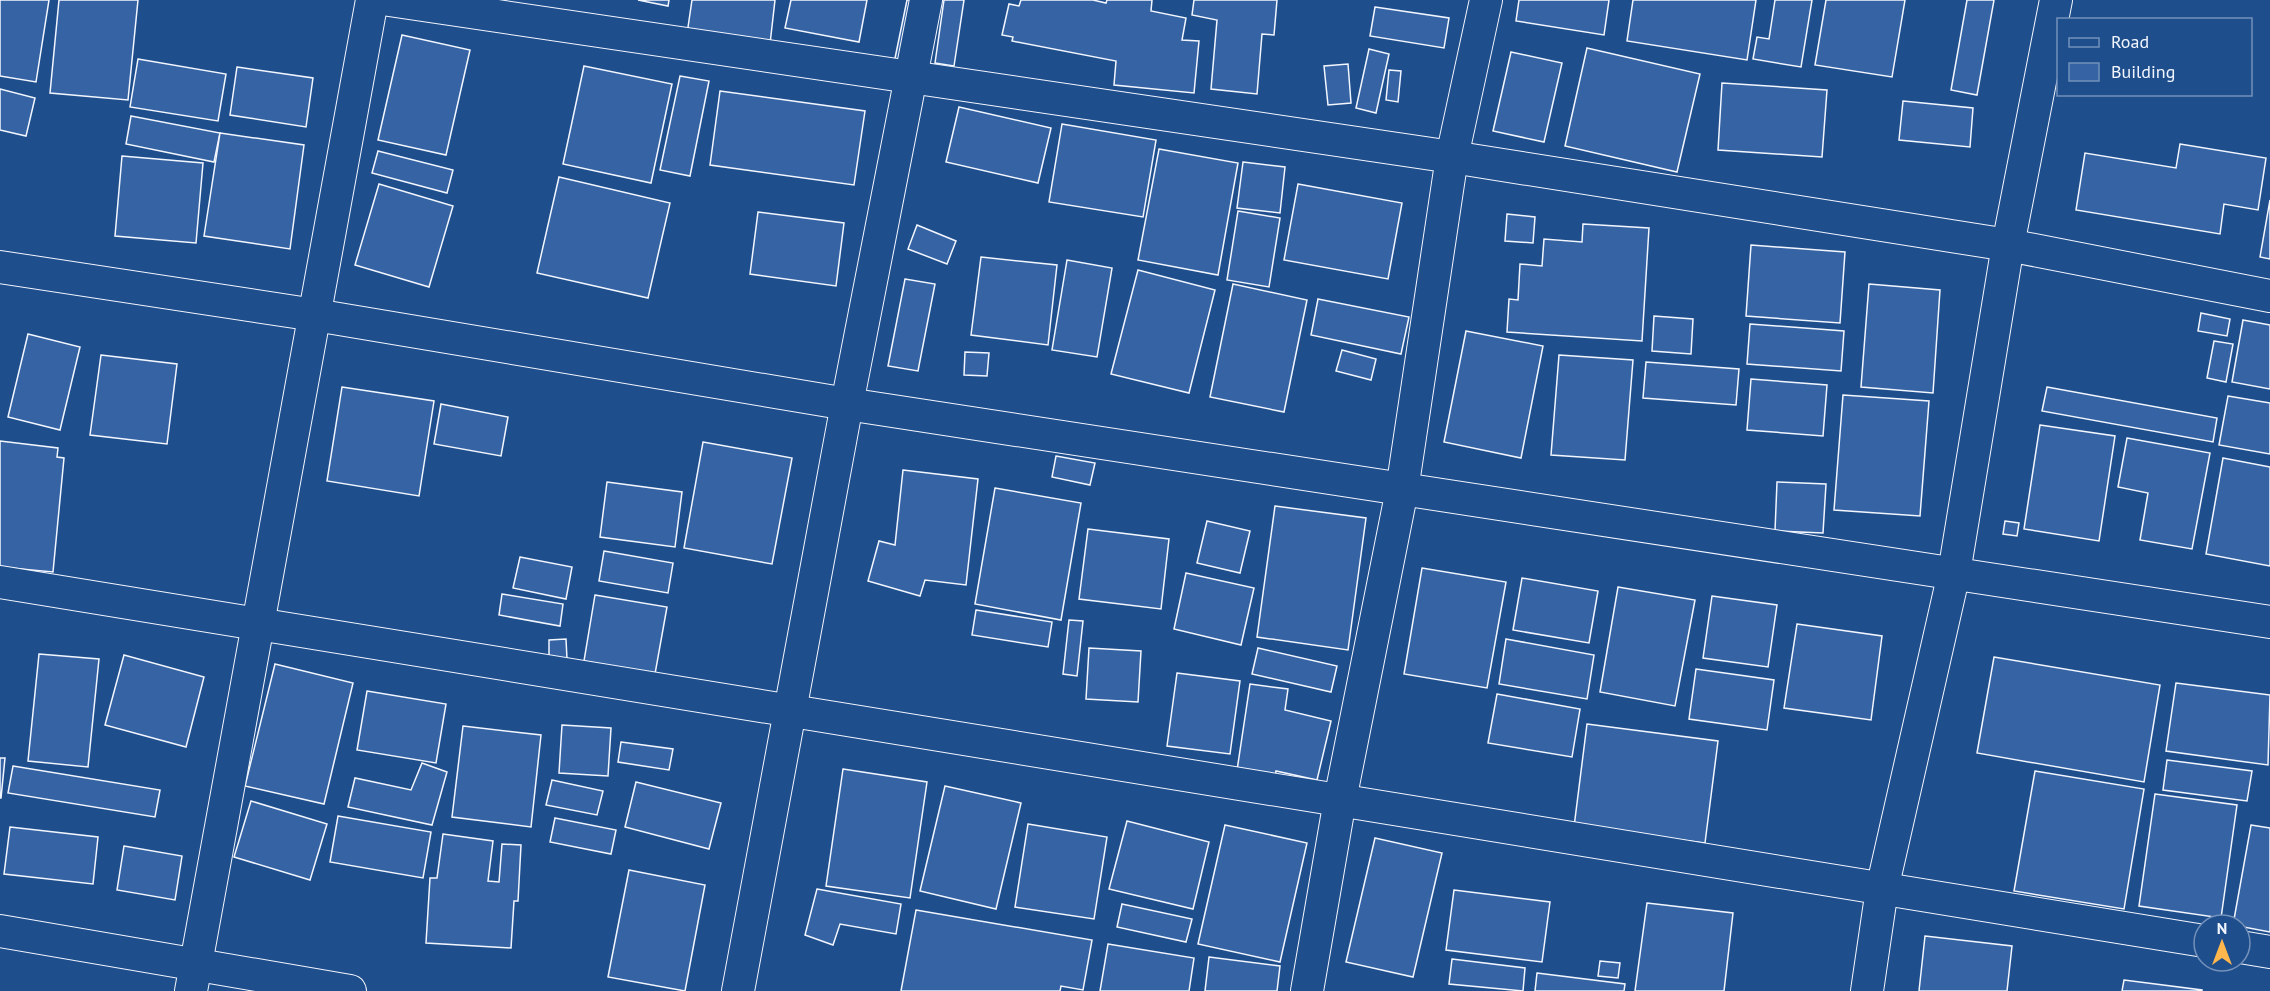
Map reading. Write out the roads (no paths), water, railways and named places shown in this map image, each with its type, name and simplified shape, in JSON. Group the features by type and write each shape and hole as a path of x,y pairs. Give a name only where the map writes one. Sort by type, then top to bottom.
{"street":[{"path":"193,978 372,0"},
{"path":"389,0 1452,157 2008,245 2270,296"},
{"path":"738,991 847,404 926,0"},
{"path":"1307,991 1340,800 1402,490 1452,157 1486,0"},
{"path":"1867,991 1882,889 1954,573 2008,245 2056,0"},
{"path":"0,267 315,315 847,404 2270,622"},
{"path":"0,582 2192,939"},
{"path":"0,931 193,978 350,991"},
{"path":"2252,949 2270,952"}]}
